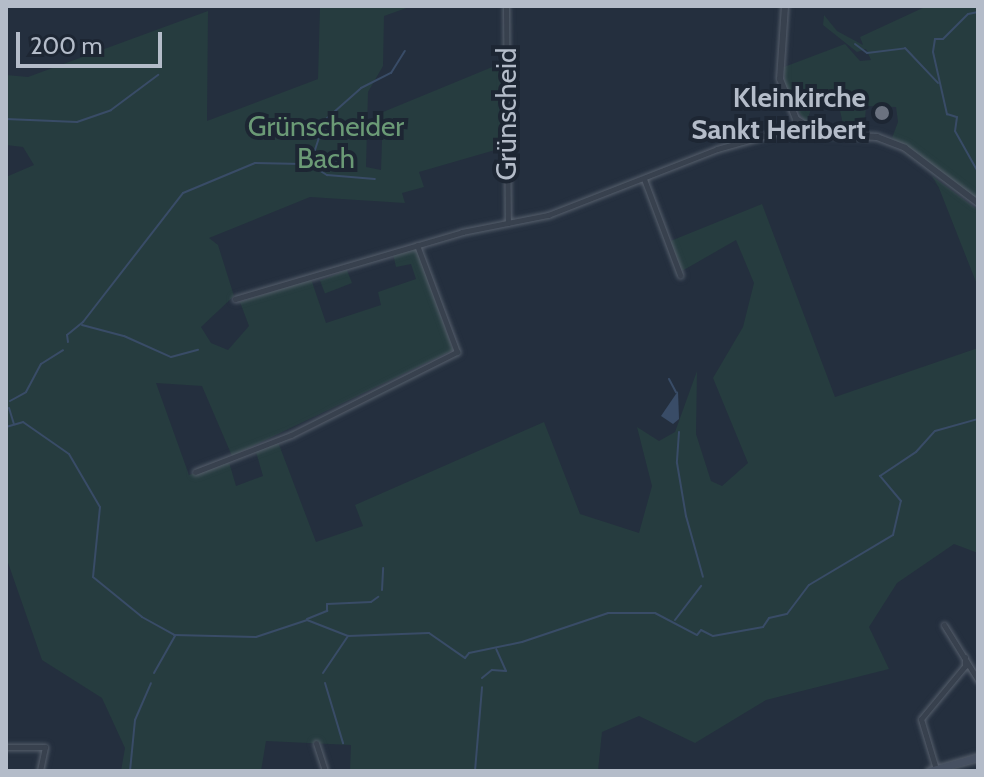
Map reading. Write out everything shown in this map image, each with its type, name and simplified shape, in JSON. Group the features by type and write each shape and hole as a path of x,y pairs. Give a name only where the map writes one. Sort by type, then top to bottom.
{"main road":[{"path":"933,770 978,757"}],"street":[{"name":"Grünscheid","path":"506,6 508,223"},
{"path":"785,6 781,89 788,108 803,125 830,135 889,140 936,169 978,203"},
{"path":"235,299 417,245 548,215 717,149 790,133 803,125"},
{"path":"644,179 680,275"},
{"path":"195,472 291,435 457,352 417,245"},
{"path":"944,625 978,680"},
{"path":"933,770 921,719 965,666 965,657"},
{"path":"316,743 325,771"},
{"path":"6,747 45,747 40,771"}],"green space":[{"path":"320,6 412,6 384,16 383,66 368,92 366,167 381,170 383,112 502,63 502,148 419,172 424,187 402,193 405,203 310,197 209,238 218,245 234,296 201,327 211,343 228,350 249,326 240,302 311,279 326,323 381,305 378,292 416,279 411,264 396,267 393,254 416,247 453,350 232,456 202,386 156,383 189,475 229,462 236,486 263,476 256,452 278,442 316,542 363,526 355,505 544,422 580,514 639,533 652,486 637,427 659,441 675,432 697,371 696,434 711,481 722,486 748,463 713,378 743,327 754,283 736,240 682,271 668,242 762,204 835,397 978,348 978,553 954,544 897,583 869,627 889,669 766,700 695,743 639,716 602,732 598,771 350,771 351,745 266,741 261,771 121,771 125,748 102,698 42,660 6,557 6,177 34,165 23,147 6,145 6,75 28,77 208,11 207,121 318,79"},
{"path":"927,6 978,6 978,200 892,138 898,122 896,107 866,106 864,132 845,133 839,106 812,106 806,124 785,88 784,67 845,44 860,61 871,60 866,49 857,52 823,25 824,15 837,31 863,45 860,37"},
{"path":"932,176 978,210 978,287 939,188"},
{"path":"347,270 352,283 325,293 320,280"}],"water":[{"path":"678,391 679,419 673,424 661,416"}],"waterway":[{"path":"978,12 968,14 943,39 935,39 933,52 947,114 957,117 955,131 978,172"},
{"path":"855,44 867,53 905,48 938,83"},
{"name":"Grünscheider Bach","path":"68,342 67,335 83,322 183,193 255,163 303,164 314,153 325,120 361,88 391,73 405,51"},
{"path":"6,119 77,122 111,110 158,75"},
{"path":"306,162 327,175 375,179"},
{"path":"82,325 124,336 171,357 198,350"},
{"name":"Grünscheider Bach","path":"10,401 26,392 41,364 63,350"},
{"path":"669,379 676,392"},
{"name":"Grünscheider Bach","path":"9,408 14,424"},
{"path":"6,427 23,422 69,454 100,507 93,577 142,617 174,635 256,637 307,620 348,636 429,633 465,658 469,653 522,642 608,613 655,613 697,635 701,630 713,636 763,627 769,618 787,614 809,585 893,535 901,501 880,476 916,452 935,431 978,419"},
{"path":"679,432 677,463 686,516 703,577"},
{"path":"382,590 383,568"},
{"path":"675,620 701,586"},
{"path":"307,619 327,611 327,604 371,602 378,597"},
{"path":"154,673 175,636"},
{"path":"323,673 348,636"},
{"path":"482,678 492,670 506,671 496,649"},
{"path":"130,771 135,720 151,683"},
{"path":"325,683 343,743"},
{"path":"475,771 482,687"}],"place":[{"name":"Kleinkirche Sankt Heribert","path":"882,113"}]}
